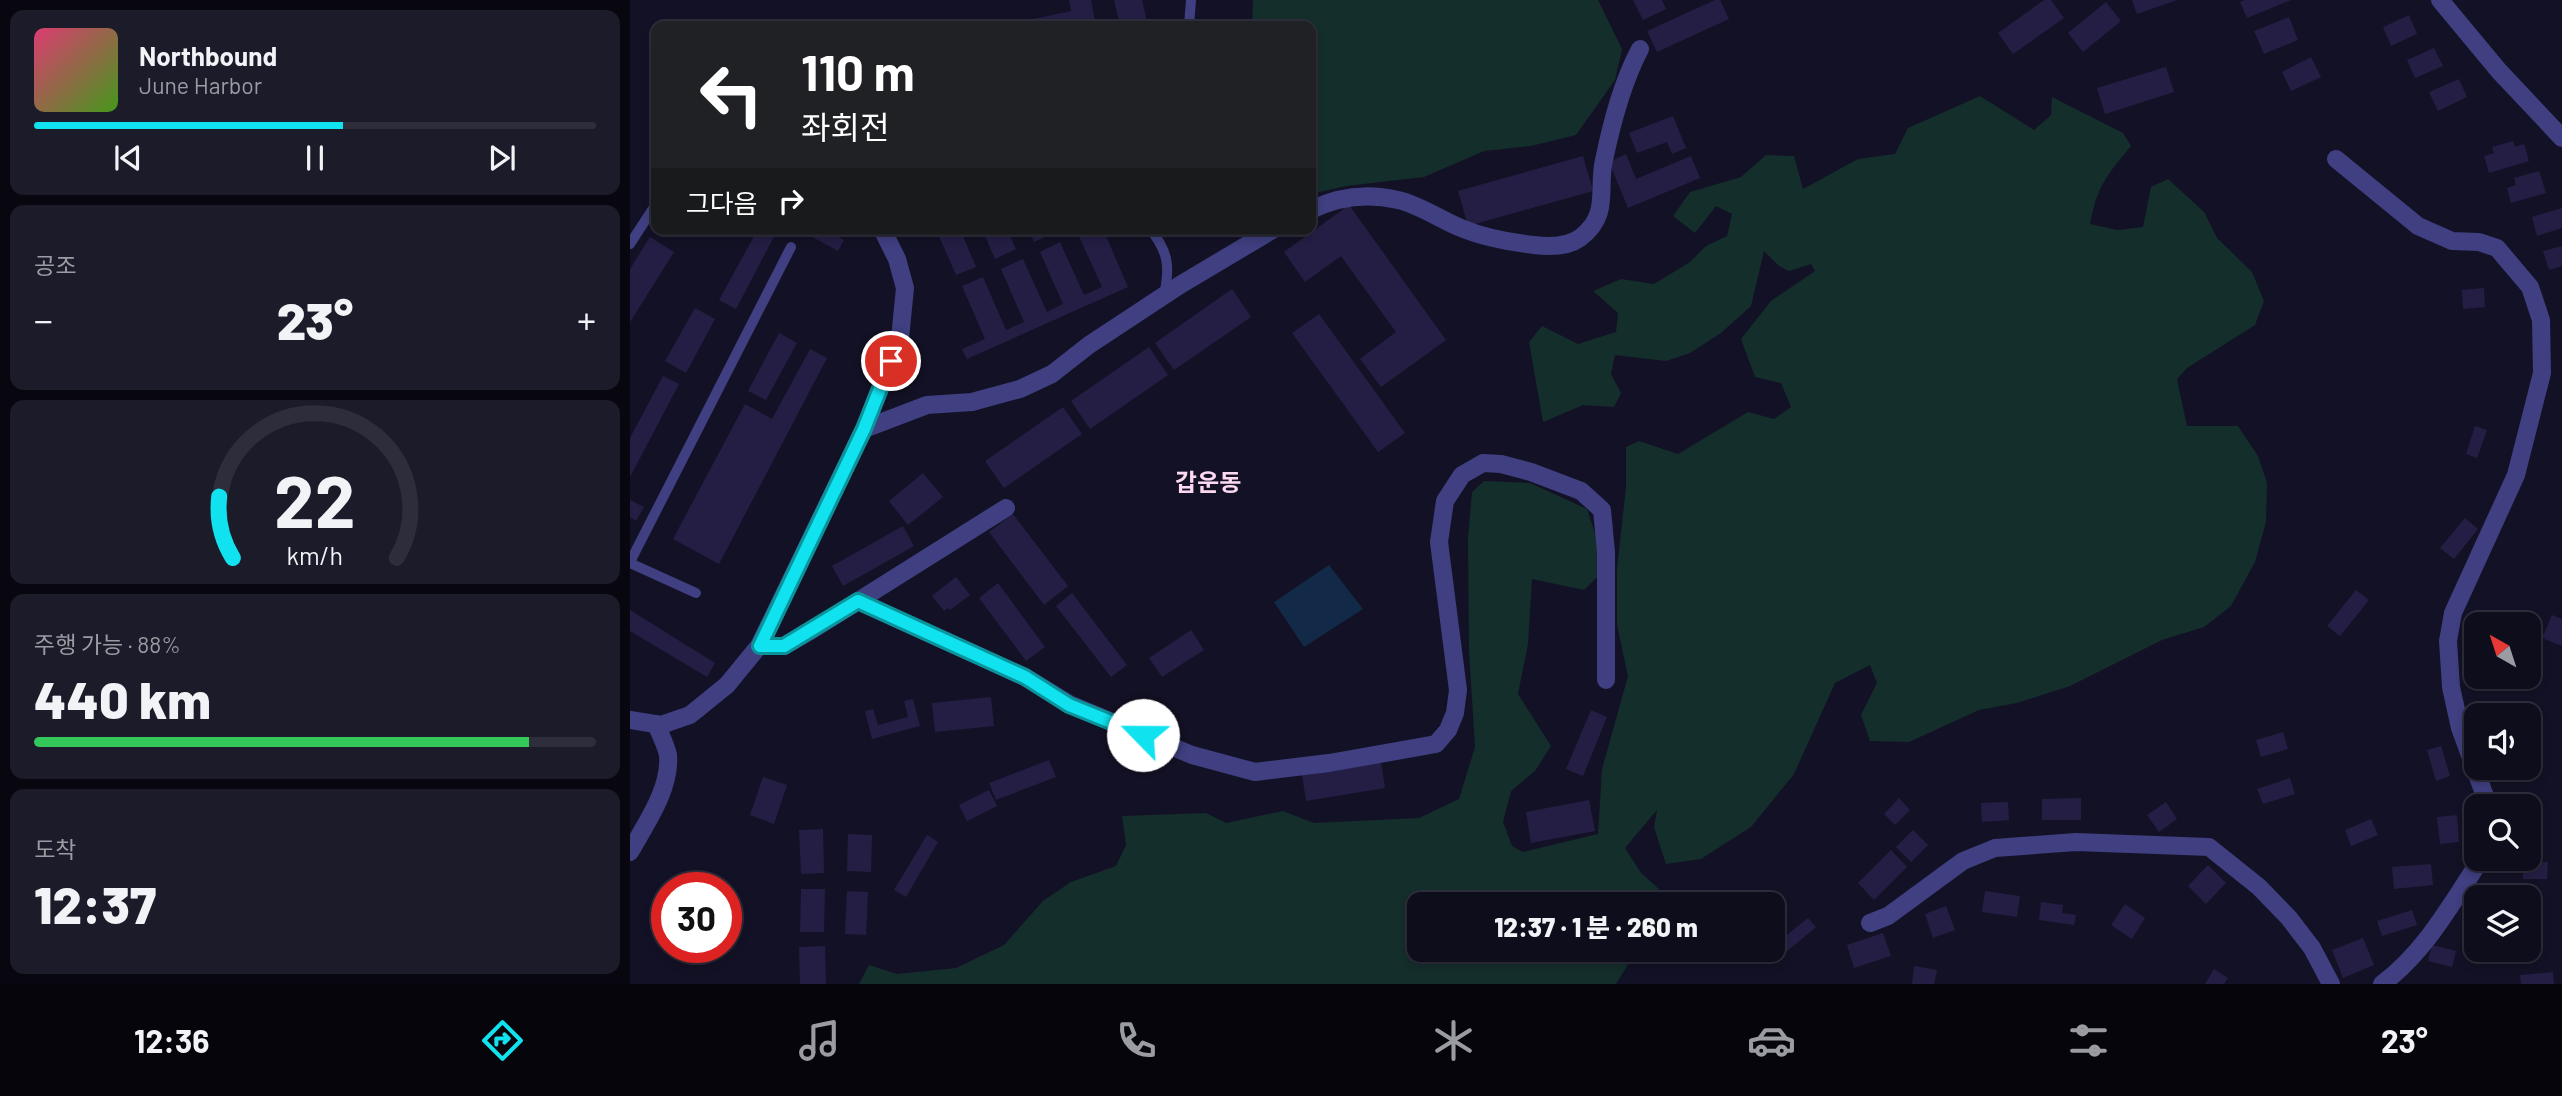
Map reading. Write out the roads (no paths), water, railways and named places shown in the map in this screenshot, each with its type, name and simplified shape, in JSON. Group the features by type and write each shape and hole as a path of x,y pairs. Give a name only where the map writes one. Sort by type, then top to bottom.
{"street":[{"path":"2440,0 2499,71 2562,138"},
{"path":"1316,208 1332,200 1365,195 1400,200 1462,229 1495,240 1553,247 1579,239 1596,219 1604,196 1605,153 1629,70 1640,48"},
{"path":"2336,159 2418,226 2452,241 2479,242 2497,248 2530,287 2541,320 2542,373 2516,475 2453,612 2448,641 2451,687 2460,728 2484,794"},
{"path":"630,720 656,724 690,715 727,685 760,646 864,429 900,338 905,288 897,259 885,235"},
{"path":"864,429 927,405 972,402 1020,389 1052,374 1089,345 1264,235"},
{"path":"858,601 1025,677 1069,705 1192,755 1255,772 1329,763 1436,744 1448,730 1455,713 1458,690 1439,542 1445,500 1462,475 1483,463 1501,464 1581,491 1602,510 1606,552 1606,680"},
{"path":"760,646 784,646 1006,508"},
{"path":"630,852 655,807 665,778 668,756 656,724"},
{"path":"1870,923 1888,916 1963,861 1995,848 2076,842 2209,847 2259,887 2290,918 2312,948 2331,984"},
{"path":"2382,984 2419,950 2473,871"}],"lane":[{"path":"1189,21 1191,0"},
{"path":"630,243 651,212"},
{"path":"1155,235 1160,241 1170,270 1164,296"},
{"path":"696,593 630,562 791,247"}],"water":[{"path":"1329,565 1363,609 1304,647 1274,602"}],"district":[{"name":"갑운동","path":"1208,481"}]}
